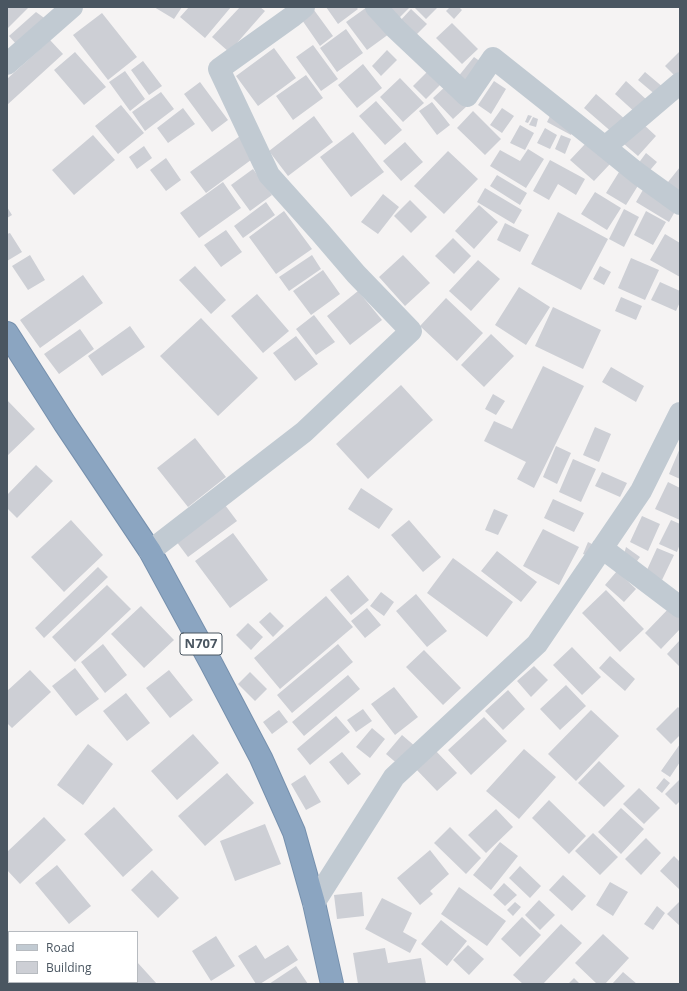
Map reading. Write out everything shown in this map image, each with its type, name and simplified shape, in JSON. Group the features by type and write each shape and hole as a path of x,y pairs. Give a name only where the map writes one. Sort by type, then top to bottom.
{"highway":[{"name":"N707","path":"7,332 65,424 150,551 261,758 294,832 314,903 332,984"}],"street":[{"path":"7,64 72,7"},
{"path":"150,551 304,432 411,332 356,274 268,174 219,69 304,7"},
{"path":"376,7 396,29 467,96 493,58 637,173 680,204"},
{"path":"605,147 680,83"},
{"path":"314,903 394,777 537,644 641,491 680,413"},
{"path":"602,548 680,607"}],"building":[{"path":"7,7 29,7 7,29"},
{"path":"154,7 182,7 174,19"},
{"path":"189,7 231,7 205,38 180,17"},
{"path":"240,7 260,7 265,11 229,52 212,37"},
{"path":"326,7 356,7 358,9 338,24"},
{"path":"367,7 389,34 367,50 346,22"},
{"path":"381,7 410,7 396,21"},
{"path":"414,7 436,7 437,8 426,19"},
{"path":"450,7 459,7 462,10 454,19 446,11"},
{"path":"411,9 427,24 414,37 398,23"},
{"path":"314,10 333,36 320,46 302,20"},
{"path":"36,12 47,20 17,45 9,36"},
{"path":"102,13 137,57 108,80 73,35"},
{"path":"452,23 478,49 462,64 436,38"},
{"path":"346,29 363,53 337,72 320,48"},
{"path":"50,40 63,54 7,105 7,79"},
{"path":"313,45 338,79 321,91 296,57"},
{"path":"274,48 296,78 258,106 236,76"},
{"path":"387,50 397,60 381,76 372,66"},
{"path":"680,51 680,77 678,79 665,66"},
{"path":"75,52 106,87 84,105 54,70"},
{"path":"474,57 485,65 467,86 457,78"},
{"path":"143,61 162,86 149,95 131,70"},
{"path":"363,64 382,88 357,108 338,85"},
{"path":"431,68 444,81 426,99 413,86"},
{"path":"125,71 145,99 130,111 109,82"},
{"path":"645,72 664,88 657,96 638,80"},
{"path":"306,75 323,98 293,120 276,96"},
{"path":"400,78 424,103 403,122 380,97"},
{"path":"494,81 506,89 491,114 478,105"},
{"path":"626,81 648,101 637,114 615,94"},
{"path":"200,82 228,120 212,132 184,94"},
{"path":"447,85 467,106 453,119 433,98"},
{"path":"161,92 174,109 145,131 132,112"},
{"path":"596,94 626,120 614,134 584,108"},
{"path":"376,101 402,130 385,145 359,116"},
{"path":"432,102 450,125 437,135 419,111"},
{"path":"121,105 144,133 118,154 95,126"},
{"path":"183,108 195,124 168,143 157,128"},
{"path":"502,108 514,116 502,133 490,125"},
{"path":"473,111 501,139 485,155 457,128"},
{"path":"552,112 576,124 571,135 547,122"},
{"path":"528,115 532,116 528,123 525,122"},
{"path":"314,116 333,142 288,176 269,151"},
{"path":"533,117 538,119 536,127 529,125"},
{"path":"643,124 656,136 638,156 624,144"},
{"path":"520,125 534,133 525,150 510,143"},
{"path":"545,128 557,135 550,149 537,143"},
{"path":"353,132 384,172 351,197 320,157"},
{"path":"93,135 115,160 74,195 52,170"},
{"path":"561,135 571,139 565,154 555,149"},
{"path":"240,136 255,157 206,193 190,172"},
{"path":"405,142 423,162 401,181 383,161"},
{"path":"586,143 610,164 594,181 570,160"},
{"path":"144,146 152,158 137,169 129,157"},
{"path":"528,149 544,159 526,188 490,166 500,150 520,161"},
{"path":"448,151 478,179 444,214 414,186"},
{"path":"646,153 657,162 645,176 635,168"},
{"path":"166,158 181,180 166,191 150,170"},
{"path":"550,160 585,179 576,195 558,184 549,200 533,191"},
{"path":"680,167 680,200 664,187"},
{"path":"253,169 272,195 250,211 231,185"},
{"path":"619,172 639,184 626,205 606,193"},
{"path":"497,175 527,193 520,205 490,186"},
{"path":"223,182 241,208 199,238 180,213"},
{"path":"485,188 522,210 514,224 477,202"},
{"path":"644,188 677,208 669,222 636,202"},
{"path":"595,192 621,208 607,230 581,214"},
{"path":"383,194 399,207 378,234 361,222"},
{"path":"410,200 427,217 411,233 394,216"},
{"path":"266,202 275,215 243,238 234,226"},
{"path":"479,205 498,222 474,249 455,231"},
{"path":"7,207 12,215 7,218"},
{"path":"624,209 639,217 624,247 609,239"},
{"path":"284,211 312,249 276,274 249,237"},
{"path":"646,211 666,222 653,245 634,235"},
{"path":"558,212 608,239 581,290 531,264"},
{"path":"505,223 529,235 520,252 497,240"},
{"path":"226,230 242,252 221,267 204,245"},
{"path":"10,233 22,252 7,261 7,234"},
{"path":"665,234 680,243 680,277 650,260"},
{"path":"453,238 471,256 454,274 435,256"},
{"path":"30,255 45,280 28,290 12,266"},
{"path":"312,255 321,269 289,291 279,277"},
{"path":"403,255 430,283 405,306 379,277"},
{"path":"631,258 659,270 645,300 618,288"},
{"path":"478,260 500,279 471,311 449,291"},
{"path":"195,266 226,300 211,314 179,280"},
{"path":"600,266 611,272 604,285 593,279"},
{"path":"323,270 340,294 311,315 293,291"},
{"path":"83,275 103,303 40,348 20,320"},
{"path":"660,282 680,291 680,302 676,311 651,300"},
{"path":"519,287 550,307 526,345 495,325"},
{"path":"358,291 382,320 350,345 327,316"},
{"path":"257,294 289,331 263,353 231,316"},
{"path":"621,297 642,306 636,320 615,311"},
{"path":"446,298 483,333 457,361 420,326"},
{"path":"553,307 601,330 583,369 535,346"},
{"path":"314,315 335,342 316,355 296,329"},
{"path":"201,318 258,378 218,416 160,356"},
{"path":"130,326 145,347 102,376 88,356"},
{"path":"80,329 94,349 59,374 44,354"},
{"path":"491,334 514,356 484,387 461,365"},
{"path":"296,336 318,364 295,381 273,353"},
{"path":"543,366 584,386 534,488 517,479 526,462 484,441 494,421 512,429"},
{"path":"611,367 644,386 636,402 602,382"},
{"path":"401,385 433,420 368,479 336,444"},
{"path":"493,394 505,401 496,415 485,409"},
{"path":"7,400 35,429 7,456"},
{"path":"595,427 611,434 599,462 583,455"},
{"path":"195,438 226,477 188,507 157,468"},
{"path":"556,446 571,453 557,484 543,477"},
{"path":"680,448 680,479 669,474"},
{"path":"573,459 596,469 581,502 559,492"},
{"path":"36,465 53,481 17,518 7,508 7,495"},
{"path":"602,472 627,483 620,497 595,486"},
{"path":"668,482 680,488 680,520 655,509"},
{"path":"361,488 393,509 379,529 348,509"},
{"path":"553,499 584,513 574,532 544,518"},
{"path":"222,501 237,521 188,557 173,537"},
{"path":"494,509 508,515 498,535 485,530"},
{"path":"642,516 660,524 648,551 630,542"},
{"path":"71,520 103,555 64,592 31,557"},
{"path":"409,520 441,557 423,572 391,535"},
{"path":"671,520 680,524 680,544 677,552 659,544"},
{"path":"543,529 579,547 559,585 523,566"},
{"path":"233,533 268,580 230,608 195,561"},
{"path":"588,542 596,546 592,557 583,554"},
{"path":"626,547 640,557 634,565 623,558"},
{"path":"657,548 674,555 662,580 646,572"},
{"path":"497,551 537,582 521,602 481,571"},
{"path":"453,558 513,602 487,637 427,593"},
{"path":"98,567 108,577 44,638 35,628"},
{"path":"617,571 636,589 624,602 605,585"},
{"path":"348,575 369,600 351,615 330,590"},
{"path":"107,585 131,609 75,662 52,637"},
{"path":"606,590 644,629 620,652 582,613"},
{"path":"381,592 394,602 384,616 370,606"},
{"path":"416,594 447,631 427,647 396,611"},
{"path":"326,596 353,627 280,689 254,658"},
{"path":"672,605 680,613 680,629 661,649 645,633"},
{"path":"141,606 174,640 144,668 111,634"},
{"path":"367,608 381,625 365,638 351,621"},
{"path":"270,612 284,626 273,637 259,622"},
{"path":"248,623 263,637 251,650 236,635"},
{"path":"680,640 680,667 667,654"},
{"path":"103,644 127,675 105,693 81,662"},
{"path":"338,644 353,662 292,713 277,695"},
{"path":"572,647 601,677 582,695 553,665"},
{"path":"424,650 461,688 443,705 406,667"},
{"path":"610,656 635,679 625,691 599,668"},
{"path":"534,666 548,680 531,697 517,681"},
{"path":"75,668 99,699 76,716 52,686"},
{"path":"30,670 51,692 12,728 7,723 7,691"},
{"path":"169,670 193,700 170,718 146,688"},
{"path":"250,672 267,689 255,701 238,684"},
{"path":"348,675 360,689 304,736 292,722"},
{"path":"566,685 586,706 560,730 540,709"},
{"path":"394,687 418,717 395,735 371,704"},
{"path":"508,690 525,709 503,730 485,711"},
{"path":"126,693 150,723 127,741 103,711"},
{"path":"678,707 680,709 680,735 671,744 656,729"},
{"path":"363,709 372,721 356,732 347,720"},
{"path":"279,710 288,722 272,734 263,722"},
{"path":"591,710 619,736 576,781 548,754"},
{"path":"336,716 350,732 310,765 297,749"},
{"path":"484,717 507,741 471,775 448,750"},
{"path":"372,728 385,739 370,758 356,747"},
{"path":"193,734 219,763 177,800 151,771"},
{"path":"402,735 416,747 400,766 386,754"},
{"path":"88,744 113,764 83,805 57,785"},
{"path":"680,744 680,762 670,777 661,771"},
{"path":"434,749 457,773 437,791 414,767"},
{"path":"524,749 556,777 519,819 486,791"},
{"path":"342,752 361,774 348,785 329,762"},
{"path":"599,761 625,786 604,807 578,783"},
{"path":"227,773 254,803 205,846 178,816"},
{"path":"305,775 321,802 306,810 291,784"},
{"path":"664,778 670,783 662,793 656,788"},
{"path":"680,779 680,801 676,805 665,794"},
{"path":"639,788 660,808 644,824 623,804"},
{"path":"549,800 586,836 569,854 532,818"},
{"path":"114,807 153,850 123,877 84,834"},
{"path":"621,808 644,829 621,854 598,832"},
{"path":"496,809 513,827 486,853 468,835"},
{"path":"44,817 66,840 20,884 7,870 7,852"},
{"path":"265,824 281,864 235,881 220,841"},
{"path":"450,827 481,858 466,874 434,843"},
{"path":"593,833 618,857 600,875 575,851"},
{"path":"646,838 661,853 641,875 625,859"},
{"path":"500,842 518,856 491,890 473,875"},
{"path":"430,850 449,874 430,891 433,894 420,905 397,878"},
{"path":"674,856 680,862 680,890 660,871"},
{"path":"57,865 91,906 69,924 35,883"},
{"path":"520,866 541,886 530,898 509,878"},
{"path":"152,870 179,898 158,918 131,890"},
{"path":"563,875 586,896 572,911 549,890"},
{"path":"610,882 628,892 613,916 596,905"},
{"path":"504,883 517,895 505,906 493,895"},
{"path":"459,887 506,921 487,946 441,914"},
{"path":"362,892 364,916 337,919 334,895"},
{"path":"382,898 412,913 403,932 417,940 410,953 365,929"},
{"path":"539,900 555,915 540,930 525,915"},
{"path":"680,901 680,926 667,914"},
{"path":"515,902 521,907 513,916 507,910"},
{"path":"657,906 665,913 653,930 644,924"},
{"path":"522,917 541,935 520,957 501,939"},
{"path":"441,920 467,941 447,966 421,944"},
{"path":"561,924 582,943 543,984 523,984 513,975"},
{"path":"603,934 629,958 605,984 597,984 575,963"},
{"path":"216,936 235,966 211,981 192,951"},
{"path":"256,945 265,959 288,945 298,960 260,984 256,984 238,956"},
{"path":"468,945 484,959 469,975 453,960"},
{"path":"385,948 388,963 421,958 426,984 358,984 353,953"},
{"path":"138,963 157,984 101,983 138,983"},
{"path":"296,966 308,984 269,984"},
{"path":"623,972 637,984 612,984"},
{"path":"574,978 580,984 568,984"}]}
